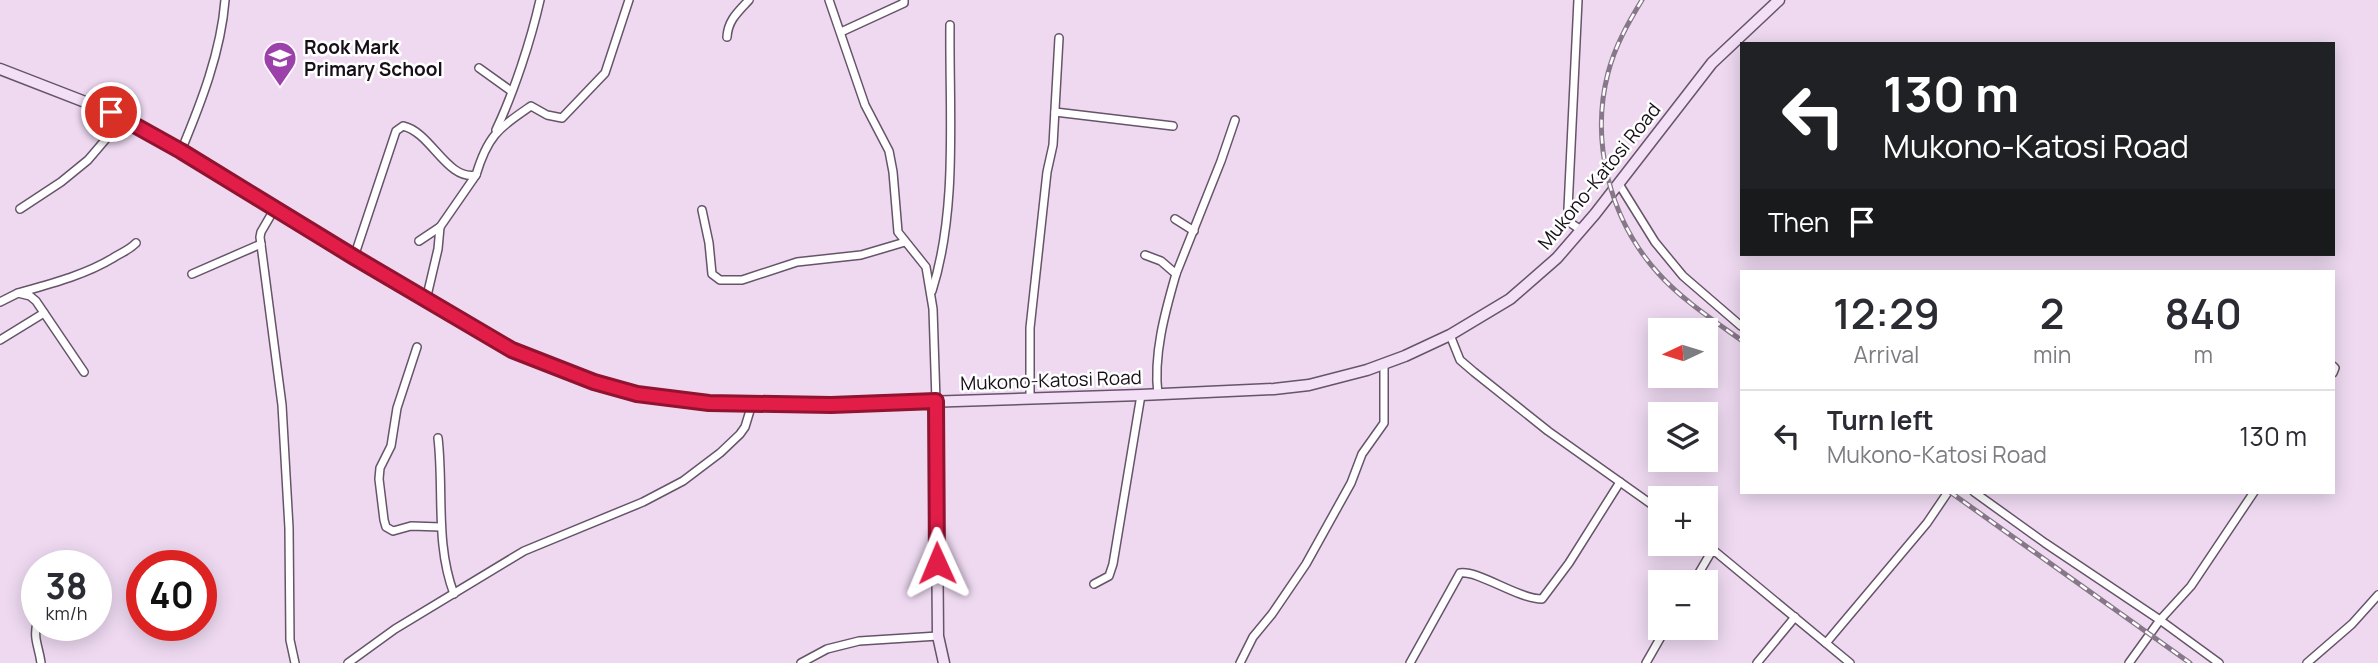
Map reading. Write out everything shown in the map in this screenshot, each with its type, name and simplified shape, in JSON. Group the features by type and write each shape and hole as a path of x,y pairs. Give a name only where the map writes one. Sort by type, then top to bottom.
{"main road":[{"name":"Mukono-Katosi Road","path":"0,69 78,97 122,119 181,151 512,350 594,382 637,394 681,401 752,404 831,405 1158,395 1309,385 1384,363 1450,335 1510,299 1557,258 1581,230 1694,83 1779,0"},
{"path":"936,401 938,636 944,663"}],"street":[{"path":"181,151 201,104 214,58 225,0"},
{"path":"419,240 440,227 476,175 511,91 533,30 540,0"},
{"path":"494,134 530,106 547,116 558,118 562,118 572,109 605,73 629,0"},
{"path":"727,37 727,28 732,19 749,0"},
{"path":"829,0 865,105 889,151 898,232 926,267 933,309 936,401"},
{"path":"841,32 888,12 904,3 904,0"},
{"path":"1578,0 1567,209 1572,224 1581,230"},
{"path":"931,295 939,268 945,223 950,26"},
{"path":"1030,399 1030,328 1055,112 1059,38"},
{"path":"479,68 511,91"},
{"path":"1055,112 1173,126"},
{"path":"20,209 88,160 122,119"},
{"path":"1158,395 1156,377 1162,331 1176,274 1235,120"},
{"path":"354,257 373,204 389,145 400,127 415,129 456,172 476,175"},
{"path":"1619,184 1655,242 1683,276 1740,325"},
{"path":"275,208 261,232 261,244 282,405 289,528 290,640 295,663"},
{"path":"702,210 712,274 728,281 742,280 797,262 861,255 905,242"},
{"path":"1175,219 1194,231"},
{"path":"426,300 438,249 440,227"},
{"path":"0,302 8,296 106,264 111,258 129,251 136,243"},
{"path":"192,274 261,244"},
{"path":"1145,255 1161,261 1176,274"},
{"path":"0,290 8,296"},
{"path":"18,293 30,296 36,301 84,372"},
{"path":"0,340 44,313"},
{"path":"1450,335 1460,360 1474,372 1548,431 1648,502"},
{"path":"416,346 397,408 391,446 380,468 384,520 386,527 393,531 411,526 441,527"},
{"path":"1240,663 1253,637 1306,564 1352,483 1362,454 1380,432 1385,414 1384,363"},
{"path":"1094,584 1109,576 1114,564 1141,395"},
{"path":"348,663 395,629 524,551 643,502 682,481 720,453 740,434 752,404"},
{"path":"438,438 441,527 446,567 454,594"},
{"path":"1410,663 1460,573 1468,573 1536,599 1544,597 1569,563 1620,482"},
{"path":"1826,643 1927,523 1947,494"},
{"path":"1977,494 2219,663"},
{"path":"2131,662 2160,620 2191,586 2253,494"},
{"path":"1718,554 1850,663"},
{"path":"2307,663 2352,624 2378,595"},
{"path":"1757,663 1795,617"},
{"path":"801,663 827,649 859,641 938,636"},
{"path":"1646,663 1659,640"},
{"path":"36,641 41,663"}],"railway":[{"path":"1642,0 1614,53 1603,99 1601,126 1608,179 1627,229 1658,273 1708,317 1740,339"},
{"path":"1953,494 2190,663"}],"place":[{"name":"Rook Mark Primary School","path":"280,88"}],"route":[{"path":"111,112 181,151 512,350 594,382 637,394 709,403 831,405 936,401 937,563"}]}
